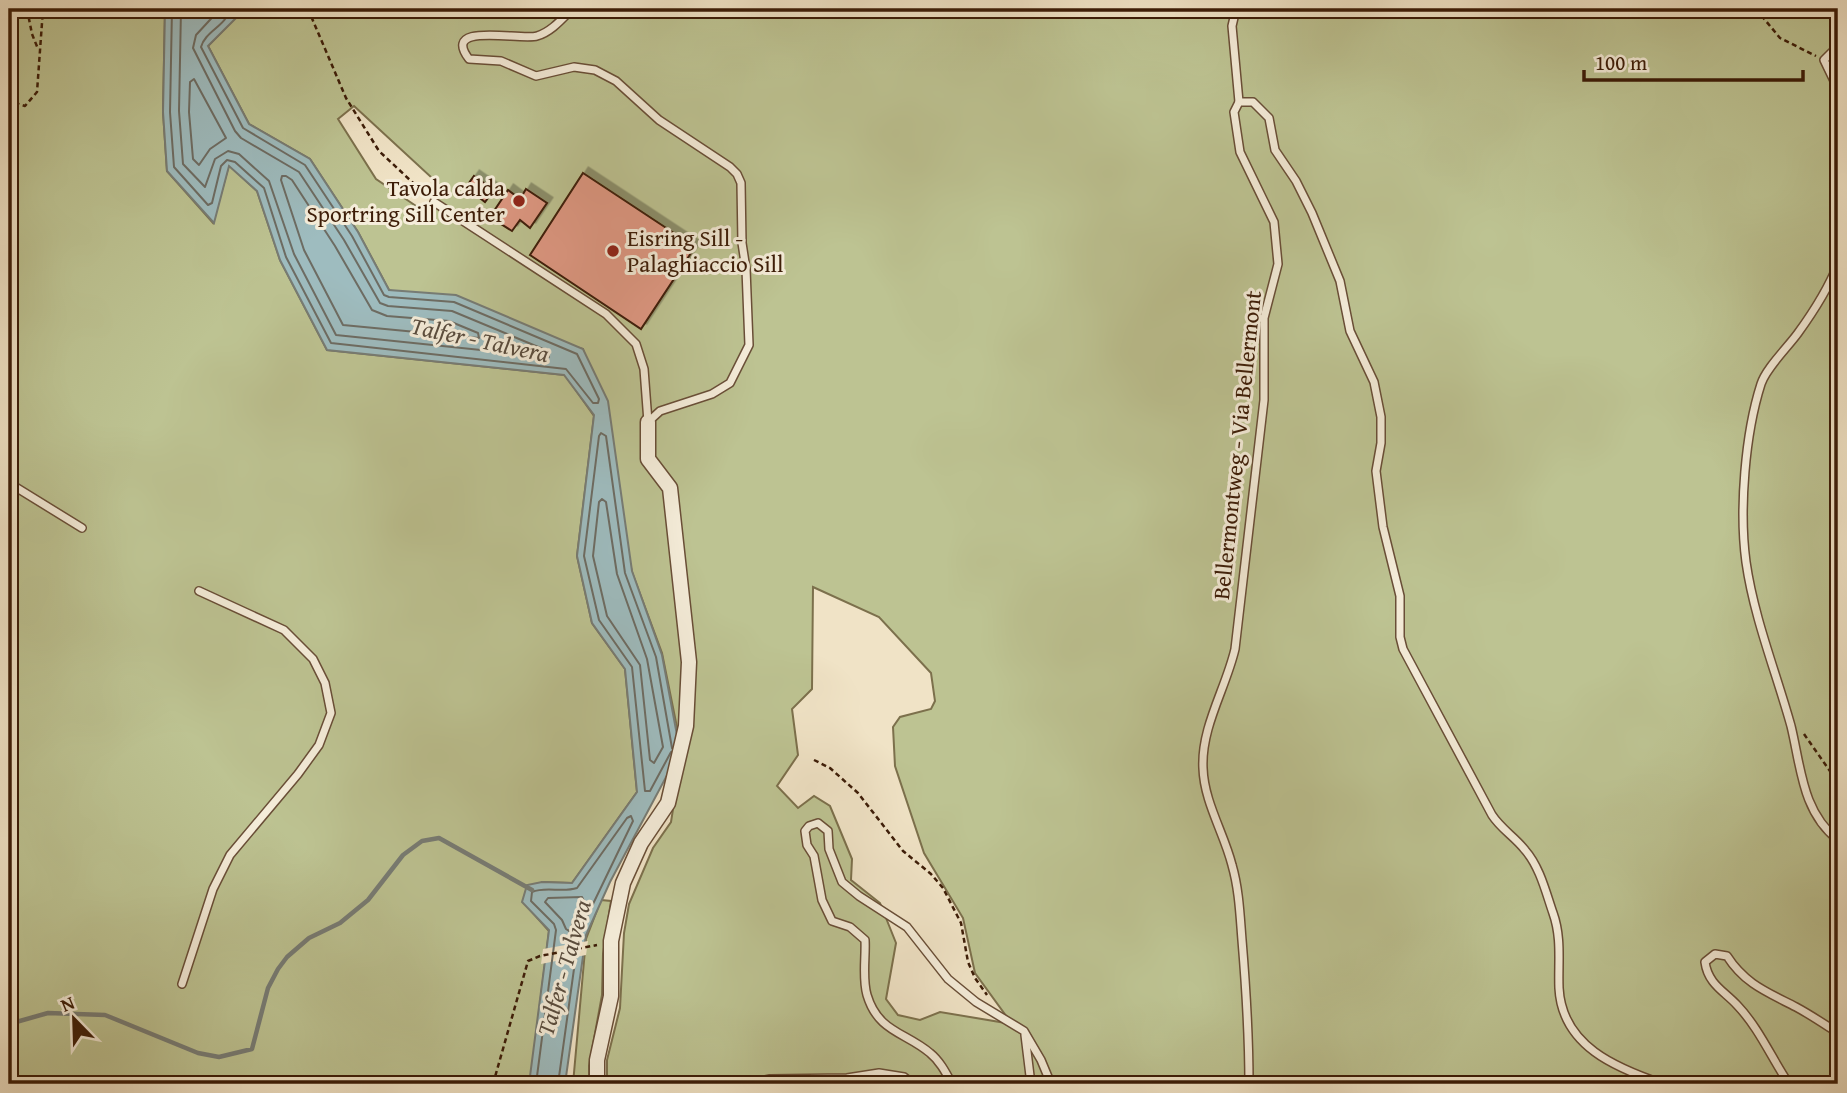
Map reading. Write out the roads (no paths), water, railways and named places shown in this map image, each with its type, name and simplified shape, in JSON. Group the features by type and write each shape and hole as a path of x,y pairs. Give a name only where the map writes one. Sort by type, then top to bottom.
{"street":[{"path":"597,1084 597,1060 611,996 611,941 626,873 641,843 668,803 686,726 689,662 670,488 648,460 649,422"}],"lane":[{"path":"572,9 556,25 537,36 477,34 469,37 462,47 464,53 469,60 501,61 536,76 584,66 606,74 659,120 730,167 741,183 749,345 730,383 712,394 660,411 649,422"},
{"name":"Bellermontweg - Via Bellermont","path":"1236,9 1232,26 1239,102 1234,112 1240,152 1274,222 1278,264 1265,318 1264,400 1235,649 1230,674 1216,706 1205,744 1203,767 1206,788 1232,865 1238,897 1248,1011 1249,1084"},
{"path":"1838,53 1832,52 1824,60 1838,89"},
{"path":"1239,102 1253,102 1269,118 1275,150 1296,181 1334,265 1350,331 1374,383 1381,417 1381,443 1376,471 1383,527 1400,596 1400,637 1403,649 1498,825 1510,834 1533,860 1555,917 1560,948 1559,989 1567,1019 1576,1034 1592,1051 1615,1067 1662,1084"},
{"path":"434,202 606,314 636,344 643,369 649,422"},
{"path":"1838,264 1827,290 1762,380 1753,415 1743,526 1746,564 1810,803 1816,816 1838,840"},
{"path":"9,483 82,528"},
{"path":"182,984 213,889 230,855 299,774 319,745 331,713 325,683 313,659 284,630 199,591"},
{"path":"952,1084 943,1067 929,1052 897,1034 878,1017 867,994 865,940 850,927 832,920 822,901 814,856 807,845 805,831 809,826 818,823 828,831 829,849 842,882 907,927 948,979 976,1002 1024,1031 1051,1084"},
{"path":"1789,1084 1739,1006 1716,986 1707,974 1705,962 1715,954 1727,956 1736,970 1760,990 1798,1008 1838,1033"},
{"path":"1024,1031 1031,1084"},
{"path":"746,1084 770,1079 826,1079 879,1073 904,1077 913,1084"}],"water":[{"name":"Talfer - Talvera","path":"165,9 236,9 236,18 208,46 249,124 310,159 358,232 389,290 456,295 583,349 608,401 632,571 662,655 680,751 610,882 586,935 565,1084 529,1084 549,930 522,902 527,885 542,882 572,883 637,792 625,669 592,623 577,556 594,415 564,375 327,350 280,260 257,191 229,166 214,223 167,171 163,112"}],"waterway":[{"path":"9,1024 48,1013 105,1015 198,1053 219,1057 252,1049 268,988 287,957 309,938 340,923 368,900 403,855 422,841 439,838 532,890"}],"place":[{"name":"Tavola calda Sportring Sill Center","path":"519,201"},
{"name":"Eisring Sill - Palaghiaccio Sill","path":"613,251"}]}
